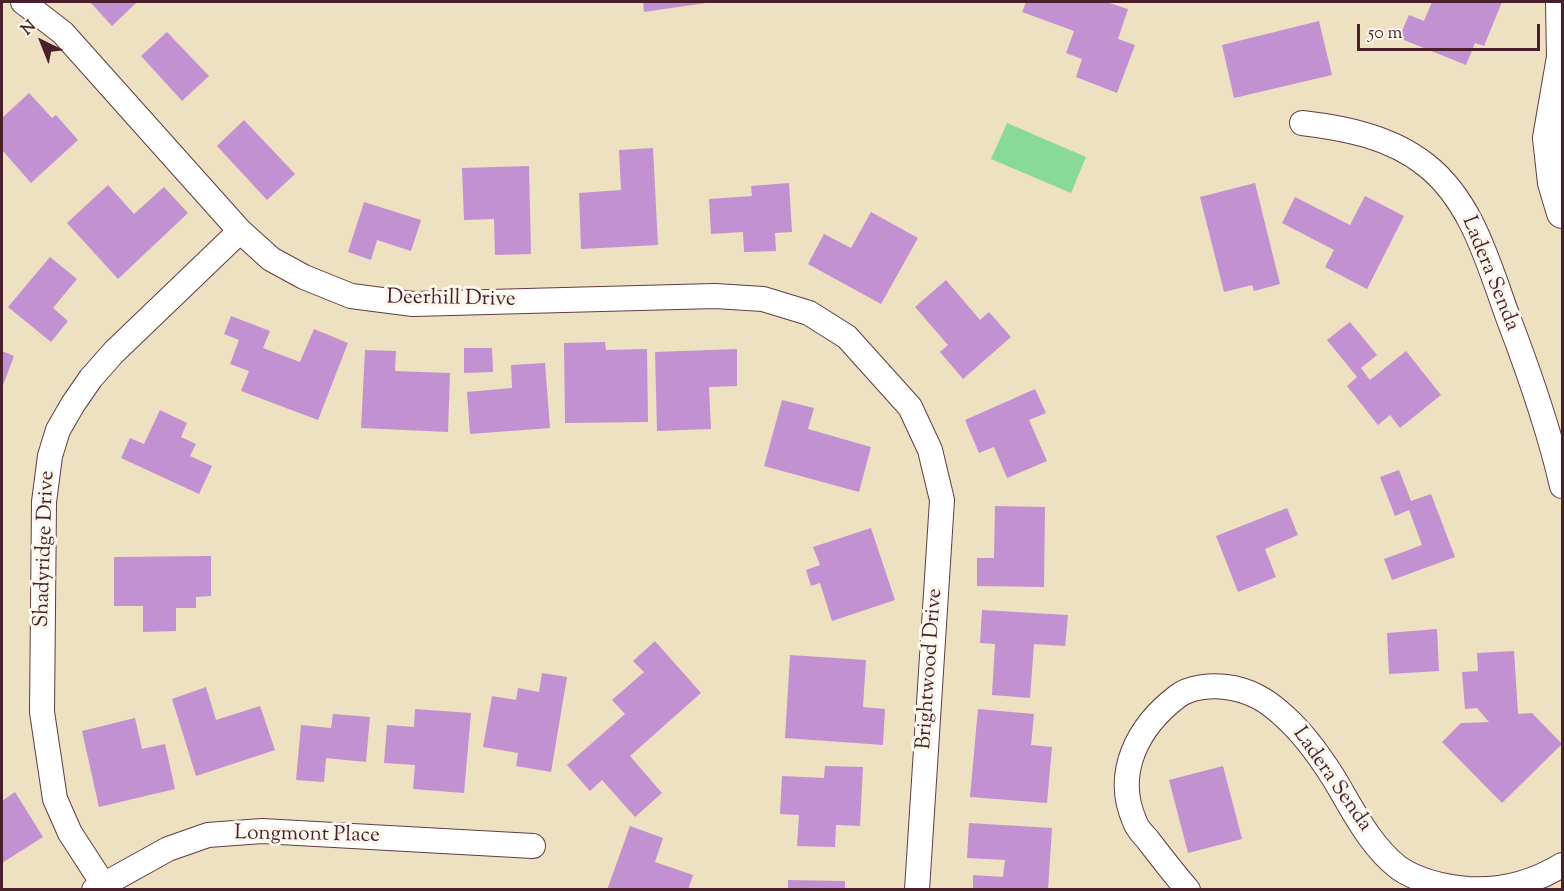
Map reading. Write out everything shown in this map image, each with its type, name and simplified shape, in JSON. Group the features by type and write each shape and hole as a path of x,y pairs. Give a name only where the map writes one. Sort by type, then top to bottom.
{"street":[{"name":"Deerhill Drive","path":"22,2 63,33 240,231 271,259 304,277 351,296 413,304 715,296 763,299 808,313 847,337 910,407 930,450"},
{"path":"1561,2 1562,57 1548,138 1553,183 1563,213"},
{"name":"Ladera Senda","path":"1302,123 1336,127 1398,146 1426,165 1460,204 1483,251 1541,405 1563,486"},
{"name":"Shadyridge Drive","path":"101,888 70,833 55,799 42,712 44,502 50,456 58,430 91,378 114,352 240,231"},
{"name":"Brightwood Drive","path":"917,890 942,500 930,450"},
{"name":"Ladera Senda","path":"1188,890 1173,874 1135,823 1128,796 1128,777 1131,756 1143,732 1160,709 1184,692 1206,687 1221,686 1257,695 1296,727 1315,749 1369,835 1400,869 1450,888 1479,889 1518,885 1545,875 1563,865"},
{"name":"Longmont Place","path":"101,888 168,849 208,836 262,831 533,846"}],"green space":[{"path":"1007,123 1086,157 1071,193 991,159"}],"building":[{"path":"90,2 134,2 136,3 112,26"},
{"path":"643,2 706,2 706,3 644,12"},
{"path":"1026,2 1106,2 1128,9 1118,39 1135,45 1117,93 1076,77 1082,59 1066,53 1074,31 1022,12"},
{"path":"1432,2 1502,2 1484,46 1475,43 1466,65 1399,38 1409,15 1424,21"},
{"path":"1319,21 1332,75 1234,98 1222,45"},
{"path":"167,32 209,76 182,101 141,56"},
{"path":"29,93 52,118 56,115 78,140 31,183 2,150 2,118"},
{"path":"244,120 295,174 267,200 217,146"},
{"path":"653,148 658,245 581,249 579,193 621,190 619,150"},
{"path":"529,166 531,254 495,255 494,219 464,220 462,168"},
{"path":"789,183 792,232 775,233 776,251 744,252 743,232 711,234 709,199 752,196 751,186"},
{"path":"1255,183 1280,284 1254,291 1252,285 1224,292 1200,197"},
{"path":"108,185 134,214 164,187 188,213 118,279 67,223"},
{"path":"1365,196 1404,216 1367,289 1325,267 1334,250 1282,223 1295,197 1350,225"},
{"path":"364,202 421,220 411,251 377,240 371,260 348,252"},
{"path":"871,212 918,238 881,304 808,264 824,234 851,248"},
{"path":"50,257 77,279 53,308 68,321 51,342 8,307"},
{"path":"946,280 980,320 989,312 1011,337 963,379 940,352 948,345 915,307"},
{"path":"231,316 270,331 263,348 300,362 314,329 348,343 318,420 241,391 249,371 230,364 239,340 224,334"},
{"path":"1350,322 1377,355 1361,368 1370,380 1406,351 1441,395 1400,428 1390,415 1378,425 1347,386 1357,377 1327,340"},
{"path":"605,342 606,350 647,349 648,422 565,423 564,343"},
{"path":"464,348 492,348 493,372 464,373"},
{"path":"737,349 737,386 709,387 711,429 657,431 655,352"},
{"path":"365,350 396,351 395,371 450,373 448,432 361,428"},
{"path":"2,351 14,356 2,388"},
{"path":"545,363 550,428 470,434 467,392 512,388 511,365"},
{"path":"1035,389 1046,413 1029,420 1047,461 1007,478 994,447 979,453 965,420"},
{"path":"782,400 814,408 808,429 871,447 859,492 764,466"},
{"path":"160,410 187,423 181,437 196,444 190,456 212,466 199,494 121,458 130,438 144,444"},
{"path":"1399,470 1411,501 1431,494 1455,557 1392,580 1384,559 1422,545 1409,510 1395,516 1380,477"},
{"path":"995,506 1045,507 1044,587 977,586 977,558 994,558"},
{"path":"1287,508 1298,535 1265,549 1276,577 1238,592 1216,536"},
{"path":"871,528 895,600 832,621 820,583 811,586 806,570 820,565 813,547"},
{"path":"211,556 211,596 196,597 196,608 176,608 176,631 143,632 143,606 114,606 114,557"},
{"path":"982,610 1068,615 1065,646 1034,644 1030,698 992,695 995,644 980,643"},
{"path":"1437,629 1439,671 1389,674 1387,633"},
{"path":"655,641 701,693 630,756 662,793 635,817 602,780 590,791 567,765 625,714 612,700 644,672 633,661"},
{"path":"1514,651 1518,714 1532,713 1562,744 1502,803 1442,742 1461,723 1489,722 1477,708 1465,709 1462,672 1478,671 1477,653"},
{"path":"790,655 866,660 863,707 885,709 883,745 785,738"},
{"path":"542,673 567,677 551,772 516,766 518,753 483,747 492,696 516,700 518,688 539,692"},
{"path":"206,687 216,720 260,706 275,750 196,776 172,699"},
{"path":"415,709 471,713 464,793 413,789 415,765 384,763 387,725 414,727"},
{"path":"978,709 1034,714 1031,745 1052,747 1047,803 970,797"},
{"path":"333,714 370,717 366,762 326,758 324,782 296,780 301,725 331,728"},
{"path":"135,718 142,749 165,744 175,789 99,807 82,731"},
{"path":"825,766 863,767 860,826 836,825 835,847 797,846 799,815 780,814 782,776 824,778"},
{"path":"1223,766 1242,839 1188,853 1169,780"},
{"path":"15,792 43,837 2,863 2,801"},
{"path":"969,823 1052,828 1048,890 973,890 973,875 1003,877 1005,860 967,858"},
{"path":"630,826 663,838 655,862 693,875 688,890 607,890"},
{"path":"788,880 845,881 845,890 788,890"}]}
